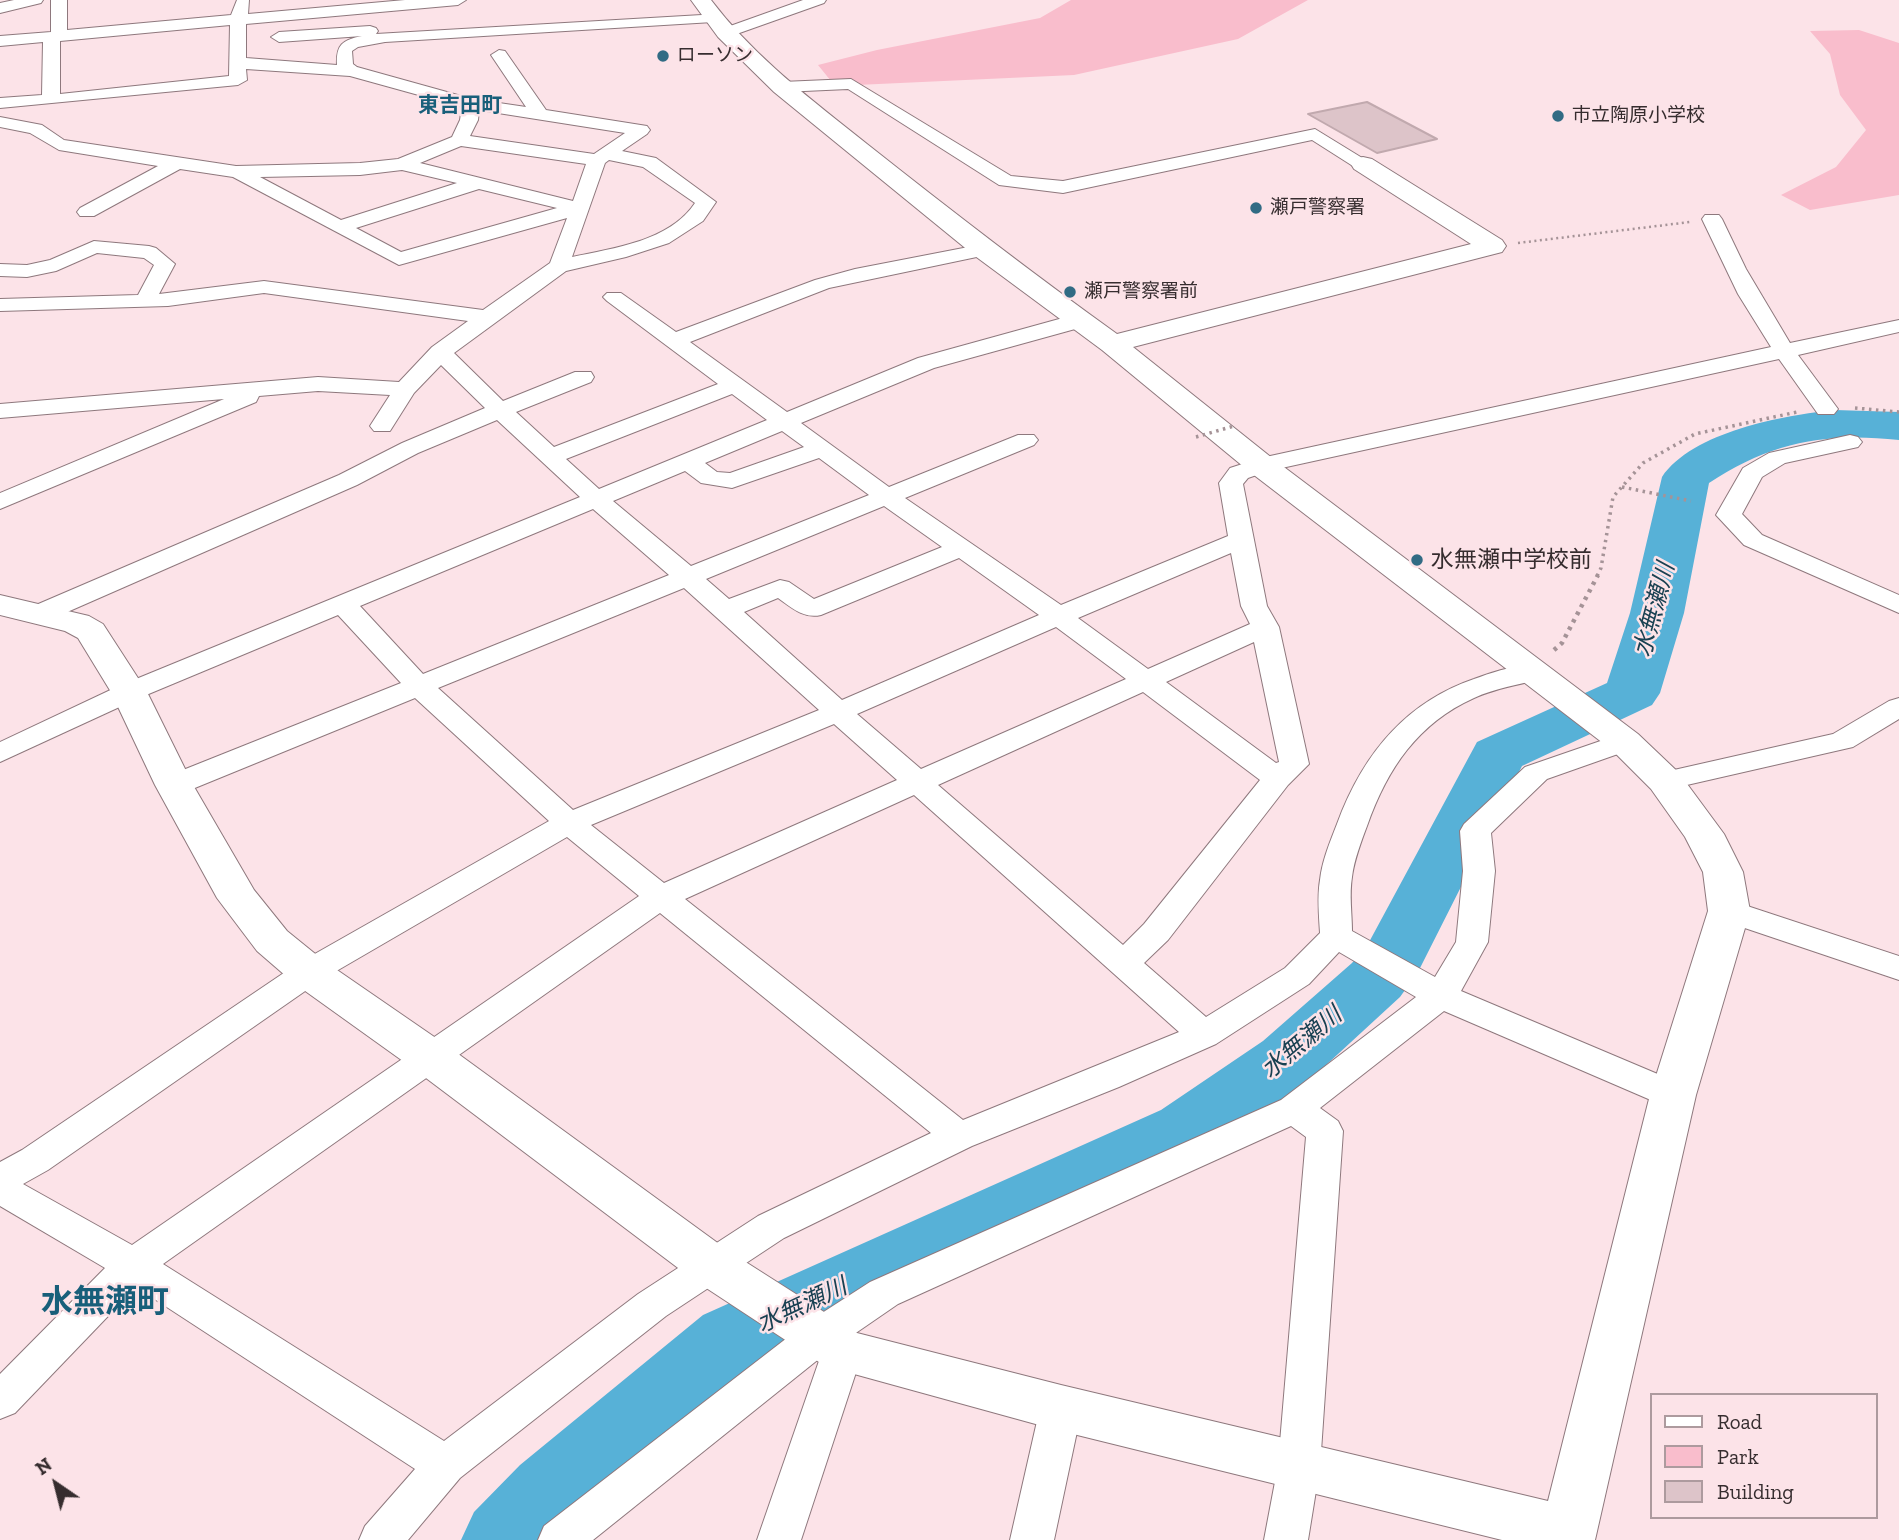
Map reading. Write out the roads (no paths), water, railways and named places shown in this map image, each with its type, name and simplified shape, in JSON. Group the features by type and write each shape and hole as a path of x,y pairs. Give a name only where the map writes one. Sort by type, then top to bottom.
{"street":[{"path":"0,8 36,0"},
{"path":"51,100 51,40 59,34 59,0"},
{"path":"237,21 244,0"},
{"path":"0,41 458,0"},
{"path":"351,71 345,66 344,49 353,43 385,37 713,17 818,0"},
{"path":"250,39 429,27 430,2"},
{"path":"0,605 77,623 91,631 129,692 174,785 238,898 272,941 309,972 430,1056 718,1271 822,1337 1061,1408 1568,1535 1673,1095 1729,911 1723,872 1704,834 1665,781 1625,742 1261,465 1112,344 984,250 782,86 713,17"},
{"path":"237,21 250,39"},
{"path":"0,103 238,80 239,63 250,39"},
{"path":"499,55 540,114"},
{"path":"239,63 351,71 471,104 640,130 601,157 579,208 559,266"},
{"path":"782,86 851,84 1006,181 1063,187 1315,134 1493,246 1112,344"},
{"path":"459,140 469,120 471,104"},
{"path":"0,122 36,129 60,145 236,172 360,169 402,164 459,140 649,162 706,202 701,214 665,237 559,266 440,352 405,389 382,426"},
{"path":"87,212 179,162"},
{"path":"402,164 579,208"},
{"path":"236,172 399,259 579,208"},
{"path":"340,227 475,184"},
{"path":"1712,219 1732,268 1783,351 1826,409"},
{"path":"0,270 27,271 56,265 94,247 149,252 165,264 145,301"},
{"path":"673,341 833,281 984,250"},
{"path":"0,305 145,301 264,287 486,317"},
{"path":"614,297 886,496 1059,616 1277,778"},
{"path":"0,753 129,692 926,363 1078,321"},
{"path":"1124,963 1156,932 1277,778 1294,764 1265,627 1254,606 1241,540 1231,483 1239,472 1899,326"},
{"path":"440,352 549,457 726,610 1204,1035"},
{"path":"38,614 324,491 410,448 583,377"},
{"path":"0,411 318,384 405,389"},
{"path":"549,457 733,386"},
{"path":"0,502 267,387"},
{"path":"174,785 1026,440"},
{"path":"1850,443 1777,458 1752,473 1729,515 1753,540 1899,605"},
{"path":"688,462 710,478 732,481 822,449"},
{"path":"0,1179 35,1160 309,972 569,823 838,712 1241,540"},
{"path":"726,610 780,588 811,609 962,548"},
{"path":"342,603 419,686 569,823 659,898 959,1136"},
{"path":"0,1401 133,1265 659,898 1265,627"},
{"path":"382,1540 445,1465 652,1305 718,1271 771,1227 959,1136 1106,1078 1204,1035 1297,976 1336,936 1336,877 1360,798 1392,746 1417,718 1470,689 1502,677 1531,673"},
{"path":"1665,781 1843,741 1899,707"},
{"path":"560,1540 822,1337 884,1293 1294,1109 1441,996 1472,942 1479,871 1475,831 1536,773 1625,742"},
{"path":"1729,911 1899,968"},
{"path":"1336,936 1441,996 1673,1095"},
{"path":"1286,1540 1299,1466 1325,1131 1294,1109"},
{"path":"0,1188 133,1265 445,1465"},
{"path":"779,1540 822,1337"},
{"path":"1032,1540 1061,1408"}],"waterway":[{"name":"水無瀬川","path":"505,1540 550,1492 731,1339 1187,1129 1288,1059 1376,980 1395,956 1498,755 1632,693 1657,613 1686,477 1746,442 1767,435 1835,424 1899,426"}],"place":[{"name":"ローソン","path":"663,56"},
{"name":"市立陶原小学校","path":"1558,116"},
{"name":"瀬戸警察署","path":"1256,208"},
{"name":"瀬戸警察署前","path":"1070,292"},
{"name":"水無瀬中学校前","path":"1417,560"}],"district":[{"name":"東吉田町","path":"460,106"},
{"name":"水無瀬町","path":"105,1303"}]}
